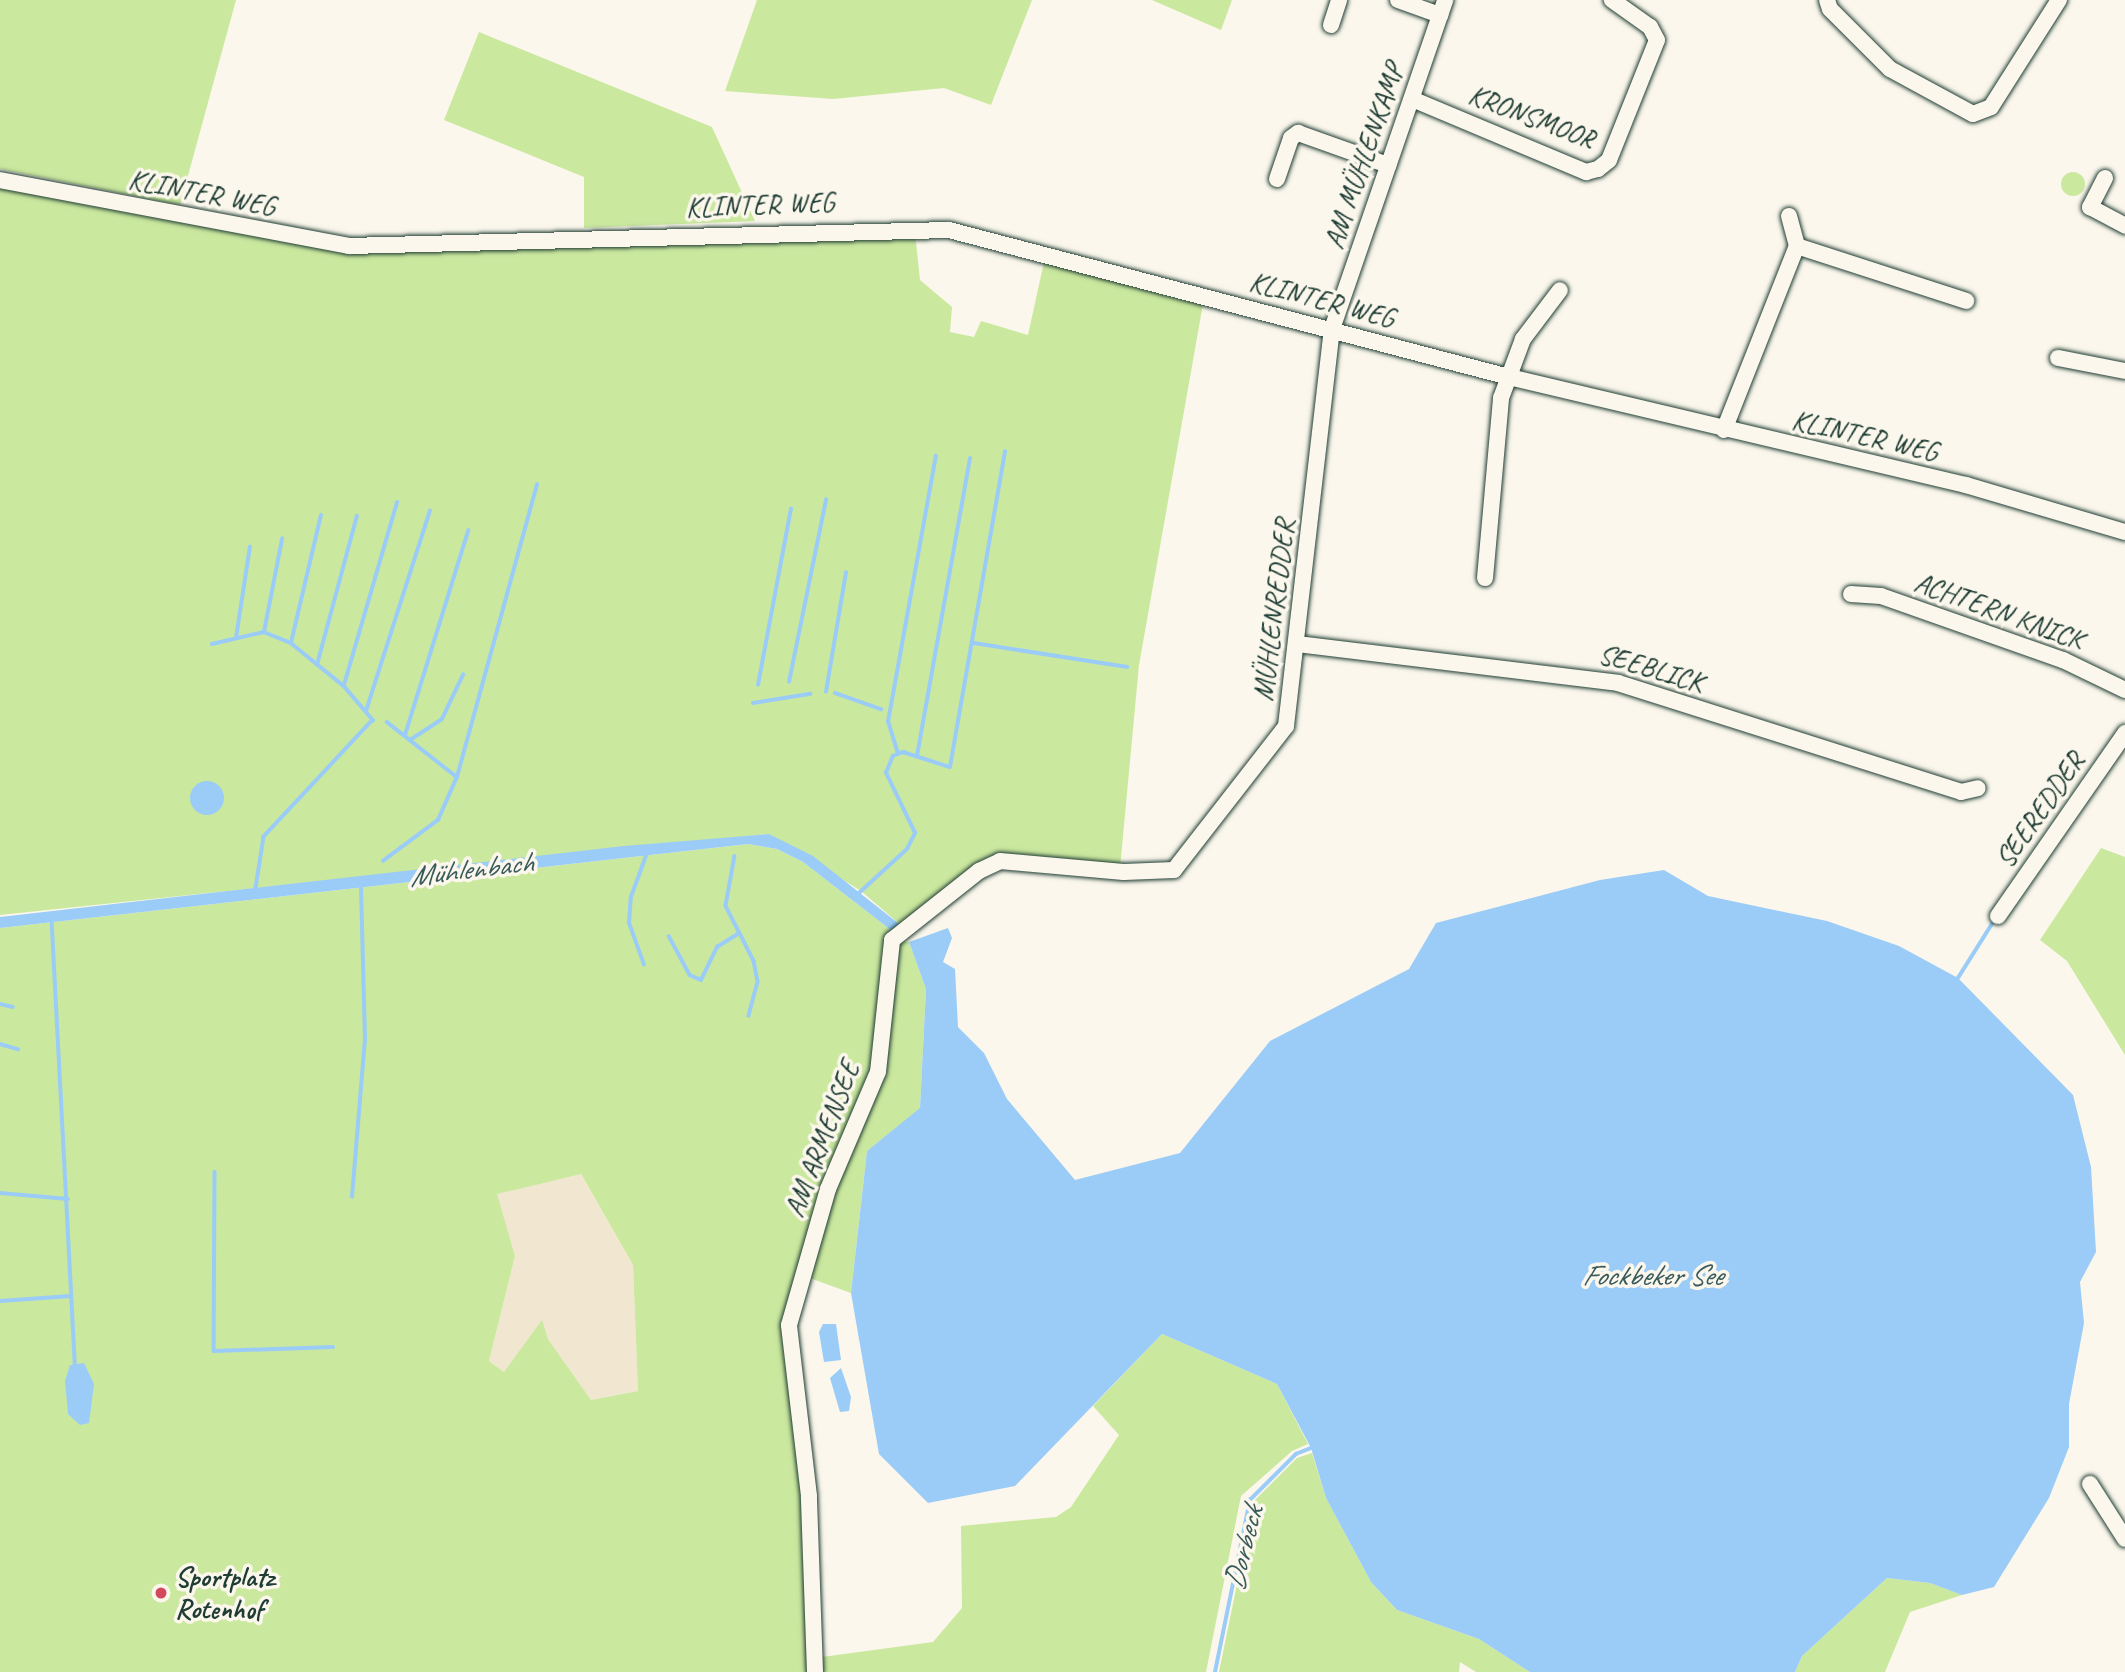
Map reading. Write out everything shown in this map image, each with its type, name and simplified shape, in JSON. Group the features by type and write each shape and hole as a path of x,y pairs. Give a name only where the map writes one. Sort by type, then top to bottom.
{"street":[{"path":"1331,25 1339,0"},
{"path":"1398,0 1443,8"},
{"name":"KRONSMOOR","path":"1412,99 1587,172 1598,169 1609,160 1657,40 1650,27 1612,0"},
{"path":"1827,0 1890,69 1973,114 1991,107 2059,0"},
{"name":"AM MÜHLENKAMP","path":"1332,329 1443,8"},
{"path":"1278,178 1291,138 1298,133 1388,165"},
{"path":"2105,178 2090,206 2125,226"},
{"name":"KLINTER WEG","path":"0,180 349,246 949,230 1509,377 1724,430 1966,485 2125,532"},
{"path":"1724,430 1797,246 1789,216"},
{"path":"1797,246 1966,301"},
{"path":"1485,578 1501,397 1523,339 1560,290"},
{"name":"MÜHLENREDDER","path":"1183,864 1286,726 1332,329"},
{"path":"2058,358 2125,371"},
{"name":"ACHTERN KNICK","path":"1851,594 1894,601 2063,660 2125,690"},
{"name":"SEEBLICK","path":"1297,644 1618,682 1961,792 1978,788"},
{"name":"SEEREDDER","path":"1998,916 2125,733"},
{"name":"AM ARMENSEE","path":"815,1672 809,1496 789,1325 828,1189 878,1072 897,935 1000,862 1124,872 1163,872 1183,864"},
{"path":"2090,1484 2125,1539"}],"shaded area":[{"path":"580,1173 633,1265 638,1391 591,1400 548,1339 504,1372 489,1361 515,1256 496,1194"}],"green space":[{"path":"0,0 236,0 180,205 0,169"},
{"path":"757,0 1032,0 991,105 944,88 833,99 725,91"},
{"path":"1152,0 1232,0 1221,30"},
{"path":"479,32 712,127 755,221 584,228 584,177 444,120"},
{"path":"2073,172 2084,179 2085,184 2078,195 2073,196 2062,189 2061,184 2068,173"},
{"path":"0,187 348,254 915,233 920,280 952,307 950,332 974,337 981,321 1028,335 1044,262 1203,304 1139,665 1120,868 1021,854 999,856 903,927 861,891 769,834 0,915"},
{"path":"748,844 777,849 803,862 896,934 874,1071 786,1325 805,1497 811,1672 0,1672 0,928","holes":["581,1174 633,1265 638,1391 591,1400 548,1339 542,1320 504,1372 489,1361 515,1256 497,1194"]},
{"path":"2101,848 2125,857 2125,1055 2067,961 2040,940"},
{"path":"894,942 909,942 926,989 920,1109 867,1151 851,1293 807,1277 831,1190 883,1074"},
{"path":"1162,1334 1277,1384 1308,1444 1292,1451 1241,1496 1206,1672 823,1672 822,1657 933,1642 962,1608 961,1526 1056,1517 1071,1507 1119,1435 1093,1406"},
{"path":"1312,1453 1326,1498 1371,1582 1397,1610 1479,1639 1530,1672 1476,1672 1460,1662 1459,1672 1219,1672 1254,1501 1297,1458"},
{"path":"1887,1578 1930,1583 1962,1595 1910,1612 1885,1672 1795,1672 1802,1656"}],"water":[{"path":"207,781 219,786 224,798 219,810 207,815 195,810 190,798 195,786"},
{"name":"Mühlenbach","path":"769,834 813,856 903,927 896,934 803,862 777,849 748,844 0,928 0,917 624,846"},
{"name":"Fockbeker See","path":"1664,870 1708,896 1827,921 1899,946 1958,978 2073,1095 2091,1167 2096,1252 2080,1282 2084,1323 2069,1404 2069,1447 2049,1498 1994,1587 1962,1595 1930,1583 1887,1578 1802,1656 1795,1672 1530,1672 1479,1639 1397,1610 1371,1582 1326,1498 1311,1448 1277,1384 1162,1334 1015,1486 928,1503 879,1454 851,1293 867,1151 920,1108 926,989 909,942 948,928 952,938 943,962 955,969 958,1027 984,1053 1007,1099 1075,1180 1180,1153 1270,1041 1409,969 1436,923 1600,880"},
{"path":"823,1324 836,1324 841,1360 824,1362 819,1332"},
{"path":"84,1363 94,1384 89,1423 80,1425 68,1414 65,1381 70,1365"},
{"path":"841,1368 851,1397 849,1411 840,1412 830,1378"}],"waterway":[{"path":"859,893 907,849 915,833 886,773 893,756 903,752 950,767 1005,452"},
{"path":"898,754 888,722 936,456"},
{"path":"917,756 970,459"},
{"name":"Mühlenbach","path":"383,861 438,820 457,777 537,485"},
{"path":"789,682 826,500"},
{"path":"344,685 397,503"},
{"path":"758,685 791,509"},
{"path":"366,711 430,511"},
{"path":"291,643 321,515"},
{"path":"317,665 357,516"},
{"path":"405,735 468,531"},
{"path":"264,632 282,539"},
{"path":"236,638 250,547"},
{"path":"826,692 846,573"},
{"path":"212,644 264,632 291,643 344,686 373,720 264,837 256,888"},
{"path":"974,643 1127,667"},
{"path":"410,740 442,719 463,675"},
{"path":"835,693 881,709"},
{"path":"753,703 810,694"},
{"path":"387,722 457,777"},
{"path":"644,965 629,923 631,897 647,853"},
{"path":"735,856 726,906 754,961 758,982 749,1016"},
{"path":"352,1197 365,1040 361,885"},
{"path":"52,920 75,1364"},
{"path":"1958,978 1992,924"},
{"path":"669,936 690,975 701,980 717,947 738,934"},
{"path":"0,1004 13,1007"},
{"path":"0,1044 18,1049"},
{"path":"215,1172 214,1351 333,1347"},
{"path":"0,1193 68,1199"},
{"path":"0,1301 71,1296"},
{"name":"Dorbeck","path":"1215,1672 1250,1500 1296,1454 1311,1448"}],"place":[{"name":"Sportplatz Rotenhof","path":"161,1593"}]}
